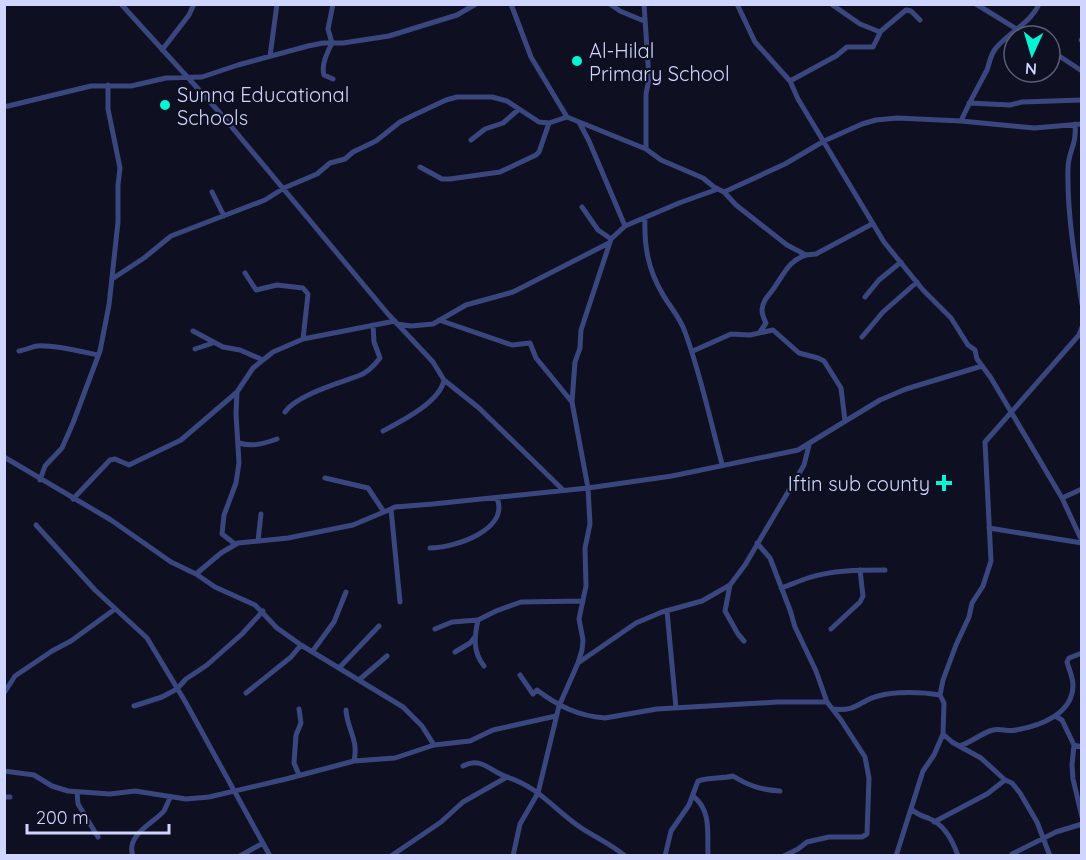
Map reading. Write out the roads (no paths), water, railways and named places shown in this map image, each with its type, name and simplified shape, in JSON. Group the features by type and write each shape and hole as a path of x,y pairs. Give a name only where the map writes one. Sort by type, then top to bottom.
{"street":[{"path":"121,4 189,78 284,188 396,323 433,362 444,380 478,408 563,490"},
{"path":"162,50 189,15 194,4"},
{"path":"270,56 277,4"},
{"path":"333,4 328,29 332,43 323,71 324,75 333,80"},
{"path":"4,107 83,87 131,86 166,78 202,77 270,56 323,43 343,44 388,36 457,15 476,4"},
{"path":"511,4 531,57 567,117 646,149 661,160 703,178 771,233 794,250 806,255"},
{"path":"610,4 644,21"},
{"path":"644,4 649,79 646,94 646,149"},
{"path":"737,4 755,42 789,81 872,224 917,282 951,318 968,345 975,350 982,366 1062,498 1082,542"},
{"path":"831,4 860,24 880,32"},
{"path":"976,4 1010,24"},
{"path":"1023,24 1031,18 1039,4"},
{"path":"789,81 836,56 847,46 873,47 880,32 906,10 911,11 920,20"},
{"path":"961,121 988,68 991,55 1002,42"},
{"path":"1062,58 1082,71"},
{"path":"40,480 45,466 62,448 67,438 98,355 109,305 118,222 120,168 108,109 108,86"},
{"path":"112,279 144,258 164,240 265,200 284,188 317,174 330,163 345,159 353,152 376,141 407,118 452,98 492,97 507,101 539,122 549,123 567,117"},
{"path":"969,103 1000,105 1082,100"},
{"path":"471,140 485,129 503,123 518,110"},
{"path":"73,499 110,460 115,459 129,465 175,444 188,435 237,392 254,368 273,351 303,339 373,326 396,323 424,326 466,305 513,292 610,241 625,226 679,203 721,191 785,164 824,141 876,120 897,118 961,121 1034,128 1078,124 1076,141 1068,161 1068,187 1074,257 1082,304"},
{"path":"579,122 625,226"},
{"path":"420,167 442,179 500,172 521,164 539,152 549,123"},
{"path":"212,192 224,216"},
{"path":"582,207 598,230 610,241"},
{"path":"645,218 646,255 651,271 662,294 682,323 693,351 722,464"},
{"path":"759,333 766,323 762,312 765,300 777,285 785,269 797,259 816,254 872,224"},
{"path":"513,855 520,824 538,793 559,706 582,650 583,640 579,619 585,586 585,548 590,524 588,488 572,402 575,362 580,348 581,330 610,241"},
{"path":"865,297 879,280 901,262"},
{"path":"245,273 256,290 277,285 303,288 308,294 303,339"},
{"path":"862,337 883,312 917,282"},
{"path":"439,320 512,345 530,343 536,358 572,402"},
{"path":"285,412 310,396 341,381 358,376 373,367 380,358 374,342 373,326"},
{"path":"896,855 923,771 934,755 943,734 944,703 940,695 956,645 969,617 972,603 983,586 991,561 986,442 1080,338 1082,327"},
{"path":"693,351 731,334 772,330 799,353 824,362 841,388 844,422"},
{"path":"193,331 223,347 240,350 263,360"},
{"path":"195,349 215,343"},
{"path":"19,351 39,346 71,349 98,355"},
{"path":"196,574 235,544 288,538 353,525 394,507 588,488 672,476 798,450 880,400 906,388 982,366"},
{"path":"383,431 427,403 438,393 444,380"},
{"path":"235,544 222,534 224,515 236,483 239,463 237,392"},
{"path":"238,443 260,445 277,439"},
{"path":"744,641 725,611 724,606 730,585 804,465 809,445"},
{"path":"6,460 111,520 171,562 196,574 215,587 245,599 263,611 277,628 301,645 403,707 422,726 434,745"},
{"path":"325,478 368,488 384,512"},
{"path":"1062,498 1082,489"},
{"path":"430,548 443,548 489,529 499,513 497,498"},
{"path":"391,509 400,602"},
{"path":"258,541 261,514"},
{"path":"36,525 94,590 147,638 270,855"},
{"path":"989,528 1082,542"},
{"path":"758,543 770,558 795,627 827,702 861,751 868,769 867,834 862,837 829,837 807,842 784,855"},
{"path":"781,588 809,578 860,570 885,570"},
{"path":"831,629 860,602 862,596 860,570"},
{"path":"578,663 636,623 702,601 730,585"},
{"path":"312,652 334,622 346,592"},
{"path":"435,629 452,622 478,620 521,602 583,601"},
{"path":"4,693 15,676 71,641 115,609"},
{"path":"134,706 162,697 177,689 186,679 207,665 242,634 263,611"},
{"path":"667,611 676,708"},
{"path":"478,620 474,638 478,659 484,666"},
{"path":"339,668 379,626"},
{"path":"455,652 474,638"},
{"path":"246,693 291,657 301,645"},
{"path":"959,746 992,730 1017,730 1058,717 1066,704 1073,683 1067,662 1069,658 1082,653"},
{"path":"359,680 387,656"},
{"path":"520,675 533,694 537,690 559,706 588,716 605,718 640,711 676,708 778,702 827,702"},
{"path":"833,709 844,710 886,694 940,695"},
{"path":"299,709 301,723 296,735 294,763 299,776"},
{"path":"346,710 347,722 353,731 356,752 354,761"},
{"path":"4,771 34,775 60,790 110,794 135,791 186,799 209,797 354,761 395,758 434,745 470,741 493,730 556,716"},
{"path":"1058,717 1062,720 1074,745 1073,779 1082,818"},
{"path":"943,734 948,740 981,758 1005,780 1012,783 1020,793 1044,838 1050,855"},
{"path":"1074,745 1082,747"},
{"path":"463,766 470,762 478,762 538,793 576,824 625,855"},
{"path":"665,855 671,831 693,796 698,781 706,778 723,779 734,776 752,787 780,791"},
{"path":"391,855 441,822 463,802 507,777"},
{"path":"934,822 981,798 1005,780"},
{"path":"77,792 78,804 98,837"},
{"path":"693,796 702,804 706,812 708,855"},
{"path":"133,855 132,847 139,833 163,811 170,798"},
{"path":"911,809 921,817 934,822 952,840 958,855"},
{"path":"1012,854 1044,838 1082,824"},
{"path":"240,855 263,843"}],"place":[{"name":"Al-Hilal Primary School","path":"577,61"},
{"name":"Sunna Educational Schools","path":"165,105"},
{"name":"Iftin sub county","path":"944,483"}]}
